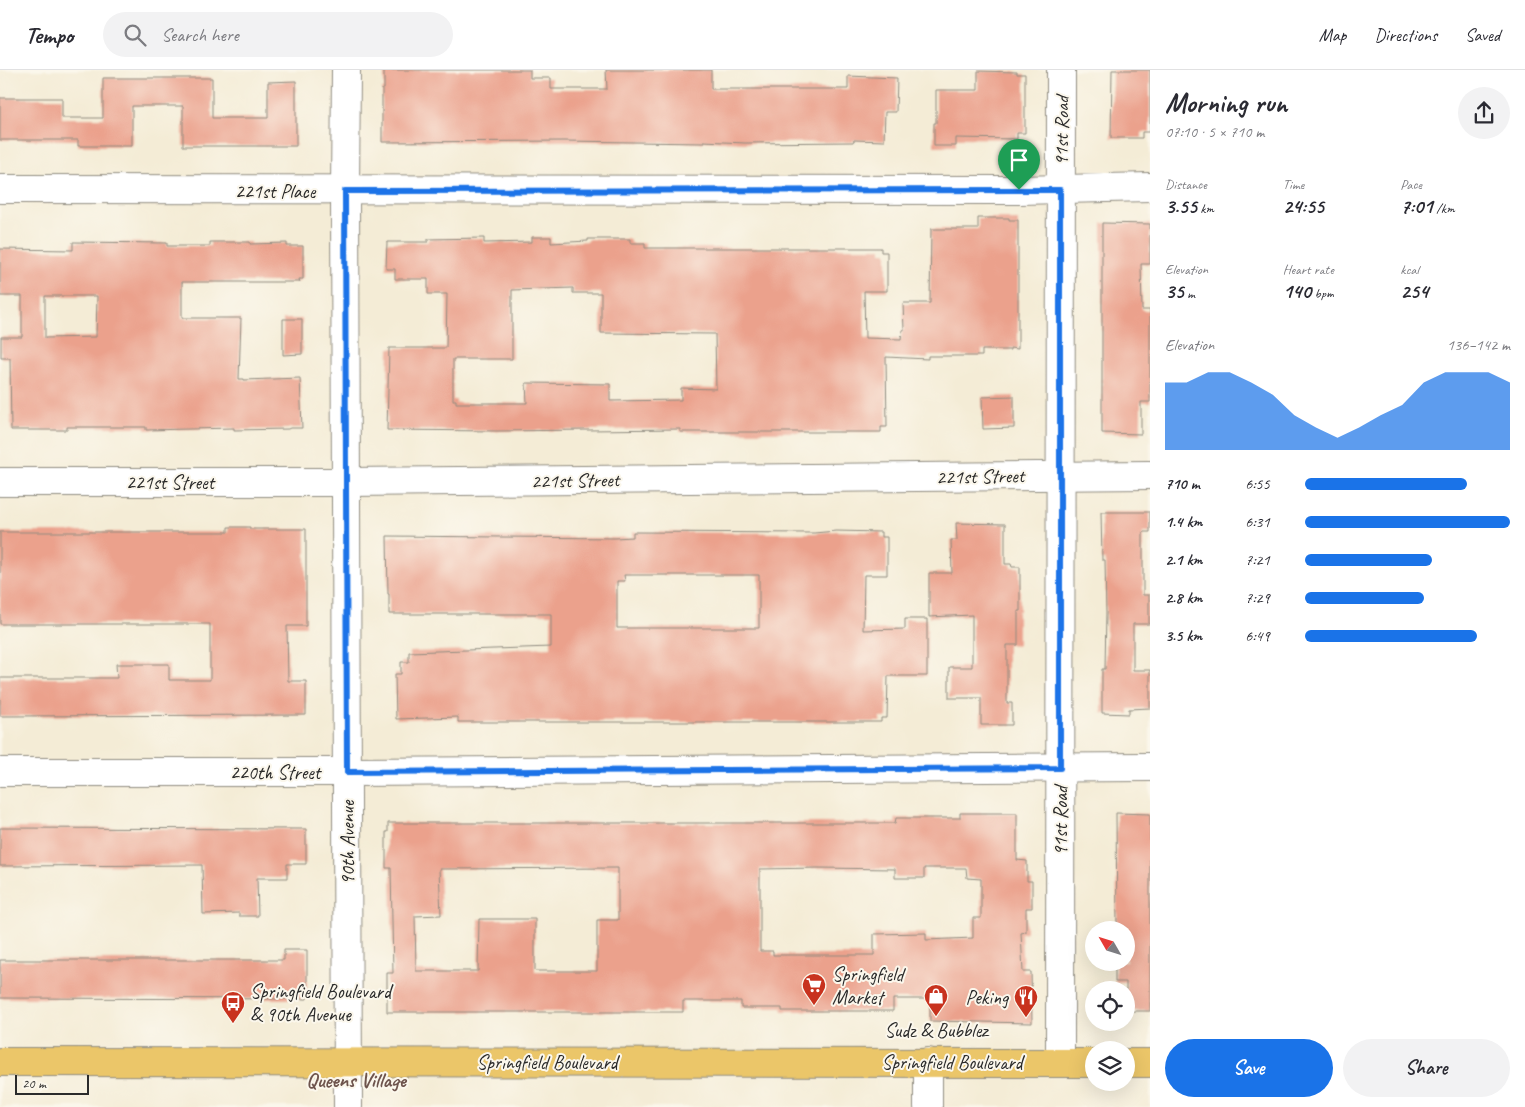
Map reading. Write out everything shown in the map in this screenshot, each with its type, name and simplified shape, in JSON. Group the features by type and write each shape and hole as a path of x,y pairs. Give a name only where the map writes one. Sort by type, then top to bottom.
{"main road":[{"name":"Springfield Boulevard","path":"0,1062 1085,1063"},
{"path":"1135,1063 1150,1063"}],"street":[{"name":"90th Avenue","path":"346,70 348,1107"},
{"name":"91st Road","path":"1060,1062 1060,190 1062,70"},
{"name":"221st Place","path":"0,190 1060,190 1150,188"},
{"name":"221st Street","path":"0,482 346,482 1150,474"},
{"name":"220th Street","path":"0,772 347,772 1150,767"},
{"path":"928,1062 928,1107"}],"building":[{"path":"384,70 530,70 530,78 551,78 551,89 607,89 606,70 711,70 711,89 848,89 848,76 897,78 896,112 885,112 884,141 745,143 703,141 703,143 564,141 382,142"},
{"path":"1112,70 1150,70 1150,132 1142,132 1142,138 1111,138"},
{"path":"978,71 1025,74 1025,133 1017,133 1017,139 956,138 956,146 934,146 936,90 978,90"},
{"path":"103,78 212,78 212,118 268,118 268,82 296,81 296,146 183,146 183,106 132,106 132,146 78,146 78,140 0,140 0,98 62,98 62,118 103,118"},
{"path":"978,218 1009,218 1009,220 1018,220 1018,349 982,350 982,356 928,356 928,359 886,357 887,427 881,427 881,432 680,432 680,429 387,430 389,348 446,348 447,294 428,294 428,279 395,279 395,269 386,269 387,242 428,242 428,239 484,238 484,243 532,242 532,237 551,237 551,243 588,241 588,239 630,239 630,243 645,243 645,248 881,248 881,252 887,252 887,291 864,291 865,338 901,339 902,330 904,330 903,303 930,303 931,229 978,229","holes":["573,288 573,293 601,293 601,333 715,334 716,389 681,388 681,400 610,401 610,384 526,383 527,403 456,403 456,400 453,400 453,359 512,359 512,290"]},
{"path":"1102,223 1150,224 1150,264 1141,264 1142,310 1150,310 1150,402 1141,402 1141,434 1102,433"},
{"path":"73,242 167,243 167,246 210,246 210,242 250,242 250,244 287,243 287,246 303,246 303,279 299,279 300,282 182,282 182,318 241,318 239,379 300,378 302,428 146,430 146,427 67,427 67,430 11,430 10,358 1,358 1,337 22,337 22,296 0,296 0,249 73,250","holes":["45,296 97,296 96,337 45,338"]},
{"path":"283,319 302,319 302,354 283,355"},
{"path":"1014,396 1014,428 983,429 982,397"},
{"path":"1101,512 1150,512 1150,532 1143,532 1143,595 1149,595 1149,624 1133,624 1133,670 1150,670 1150,708 1129,709 1129,714 1102,713 1102,669 1105,669 1106,613 1105,560 1102,560"},
{"path":"956,523 1005,524 1005,564 1011,564 1012,567 1020,567 1018,645 1007,645 1007,703 1012,703 1012,725 981,725 981,698 949,698 949,667 972,667 972,615 929,617 929,573 952,573 951,540 957,540"},
{"path":"228,527 306,529 306,626 287,626 288,681 306,681 306,715 0,716 0,678 117,678 116,664 169,664 169,680 210,680 210,624 0,624 0,532 228,532"},
{"path":"836,531 881,532 881,537 887,537 887,575 864,575 863,630 905,629 905,619 927,619 927,676 888,676 887,718 881,718 881,722 458,722 458,717 396,719 395,674 401,674 401,662 409,662 409,652 551,647 551,614 389,614 387,536 615,538 633,537 633,532 814,533","holes":["624,575 759,575 759,628 617,628 617,581 625,581"]},
{"path":"960,813 1017,813 1017,860 1027,861 1027,881 1032,881 1032,908 1026,908 1026,932 1021,933 1023,972 1031,972 1032,1023 930,1021 930,999 893,999 893,1011 782,1011 782,1008 741,1008 741,1001 683,1001 683,1012 387,1012 387,973 393,973 391,868 386,868 386,832 388,832 388,823 895,823 896,818 960,818","holes":["618,868 618,920 597,920 597,971 535,971 535,919 479,919 478,971 416,971 415,916 441,915 439,869","924,868 966,868 967,878 981,879 981,918 973,918 973,938 926,940 926,933 874,934 874,955 773,955 773,951 760,951 760,869 895,869 895,878 924,878"]},
{"path":"1116,813 1150,814 1150,1011 1135,1011 1135,981 1115,981 1115,971 1135,971 1135,921 1117,921"},
{"path":"0,828 306,829 306,864 287,864 287,878 257,878 258,916 239,916 239,913 203,914 202,865 0,866"},
{"path":"284,950 307,950 307,999 0,998 0,960 284,960"}],"place":[{"name":"Springfield Market","path":"814,1006"},
{"name":"Sudz & Bubblez","path":"936,1017"},
{"name":"Peking","path":"1026,1018"},
{"name":"Springfield Boulevard & 90th Avenue","path":"233,1024"}],"district":[{"name":"Queens Village","path":"356,1080"}],"route":[{"path":"1019,190 1060,190 1060,768 347,772 345,191 1019,190"}]}
